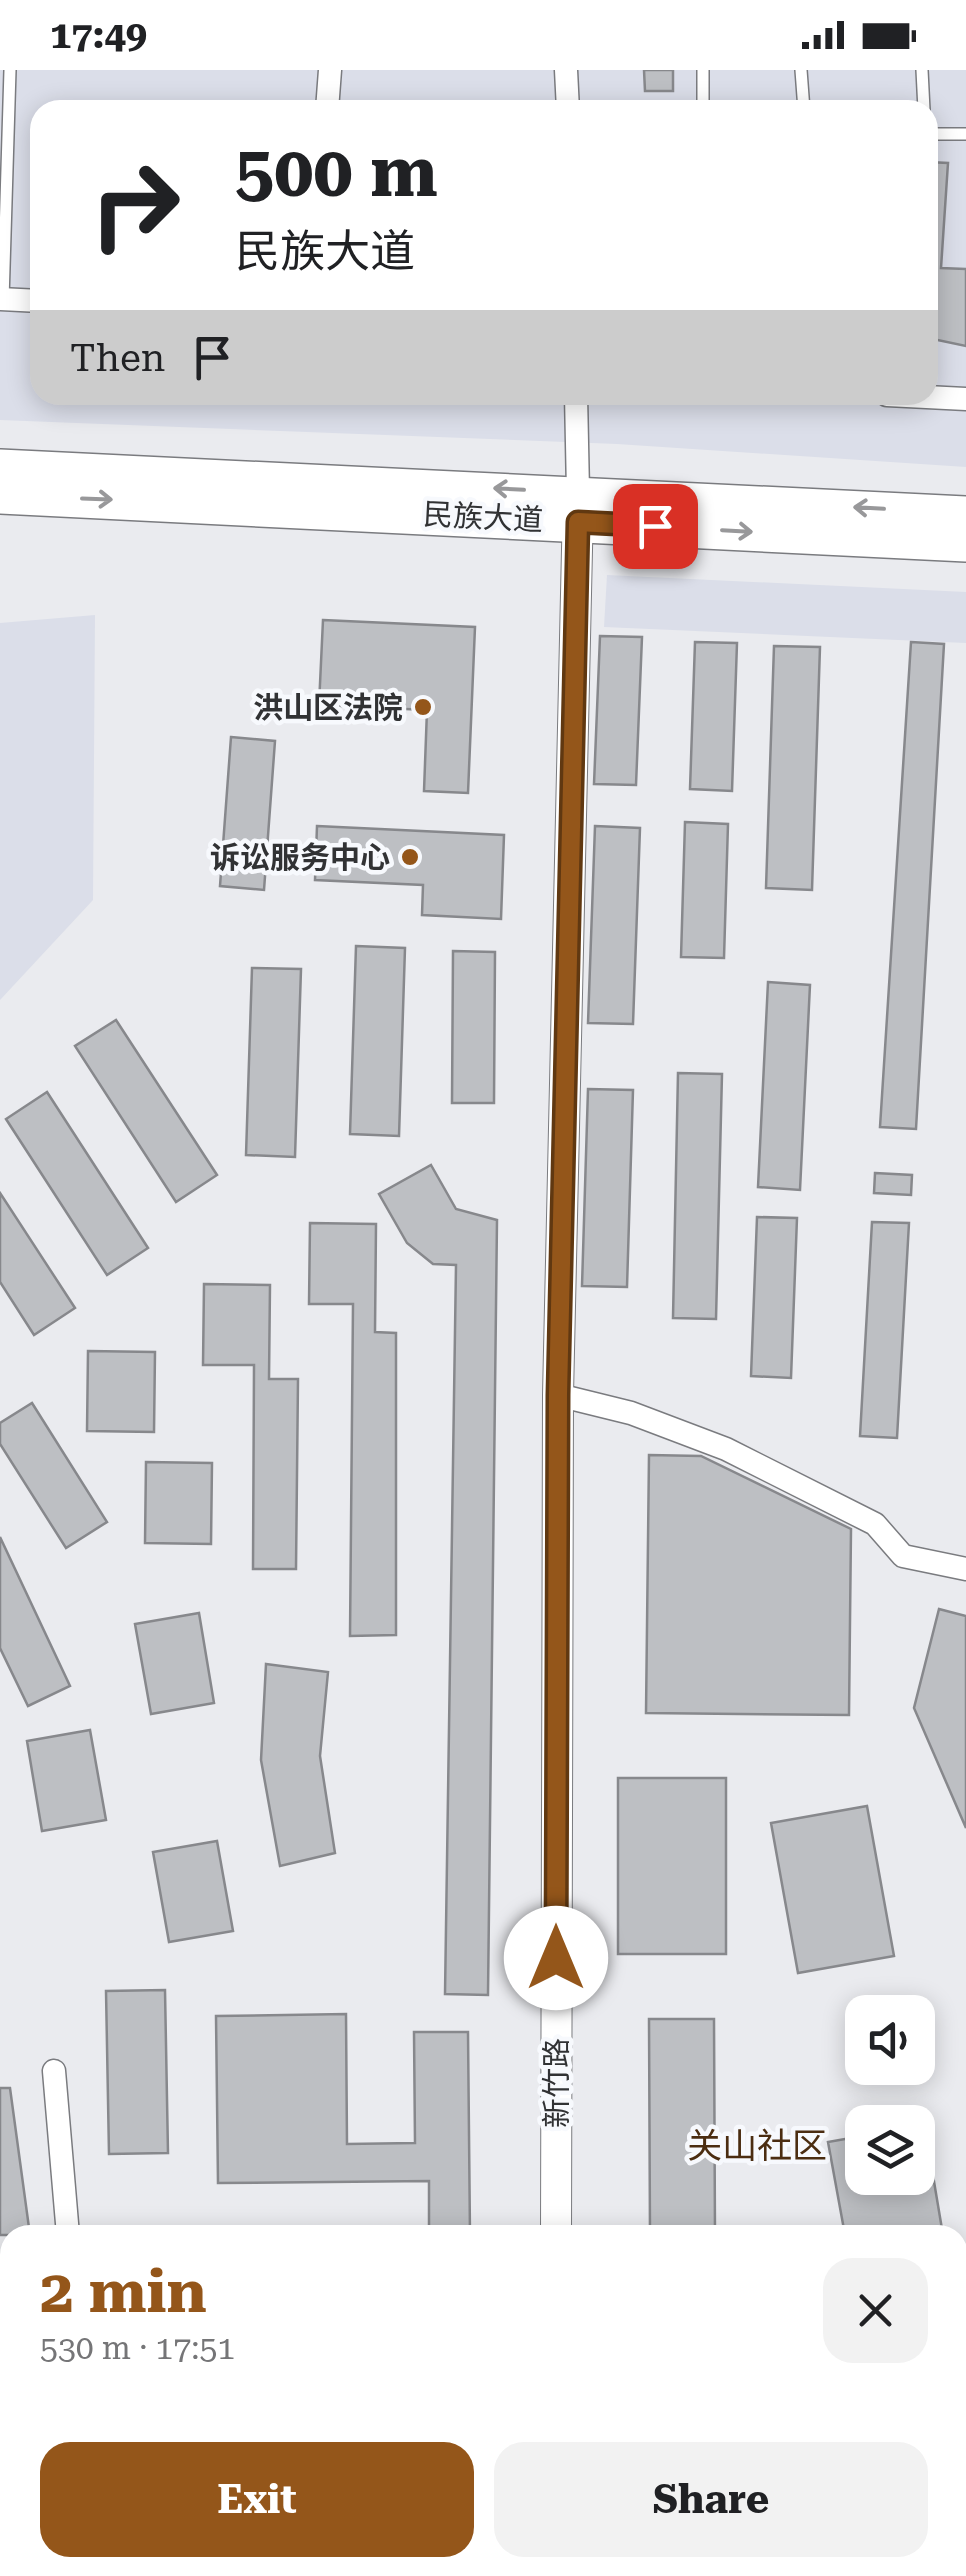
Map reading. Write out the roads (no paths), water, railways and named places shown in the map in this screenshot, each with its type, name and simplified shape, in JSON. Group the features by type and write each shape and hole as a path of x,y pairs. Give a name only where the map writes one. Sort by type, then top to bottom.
{"main road":[{"name":"民族大道","path":"0,467 578,507 966,544"},
{"name":"民族大道","path":"0,496 966,514"},
{"name":"新竹路","path":"556,2225 558,1395 578,507"}],"street":[{"path":"328,100 330,70"},
{"path":"566,70 568,100"},
{"path":"2,300 30,301"},
{"path":"938,397 966,398"},
{"path":"576,405 578,507"},
{"path":"558,1395 630,1413 726,1450 875,1524 902,1556 966,1569"},
{"path":"54,2071 67,2225"}],"lane":[{"path":"2,300 10,70"},
{"path":"704,70 704,100"},
{"path":"801,70 803,100"},
{"path":"922,70 924,100"},
{"path":"938,134 966,134"}],"place":[{"name":"洪山区法院","path":"423,707"},
{"name":"诉讼服务中心","path":"410,857"}],"district":[{"name":"关山社区","path":"757,2146"}]}
